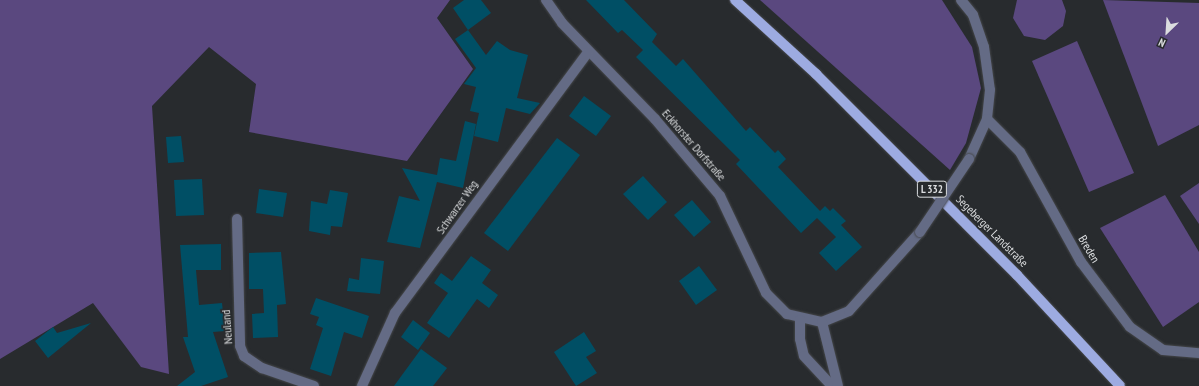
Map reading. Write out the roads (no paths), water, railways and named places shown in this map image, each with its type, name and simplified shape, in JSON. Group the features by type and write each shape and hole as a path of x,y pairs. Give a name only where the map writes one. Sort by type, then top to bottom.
{"main road":[{"name":"Segeberger Landstraße","path":"735,0 816,74 1012,269 1120,386"}],"street":[{"name":"Eckhorster Dorfstraße","path":"546,0 588,52 655,119 720,196 766,293 775,306 800,320 822,322"},
{"path":"838,386 822,322 849,311 863,300 920,232 969,159 987,119 990,90 984,47 973,15 961,0"},
{"name":"Schwarzer Weg","path":"362,386 395,313 588,52"},
{"name":"Breden","path":"987,119 1020,152 1081,262 1130,327 1162,350 1199,353"},
{"name":"Neuland","path":"237,219 240,346 244,356 262,368 314,386"},
{"path":"800,320 800,339 804,356 832,386"}]}
